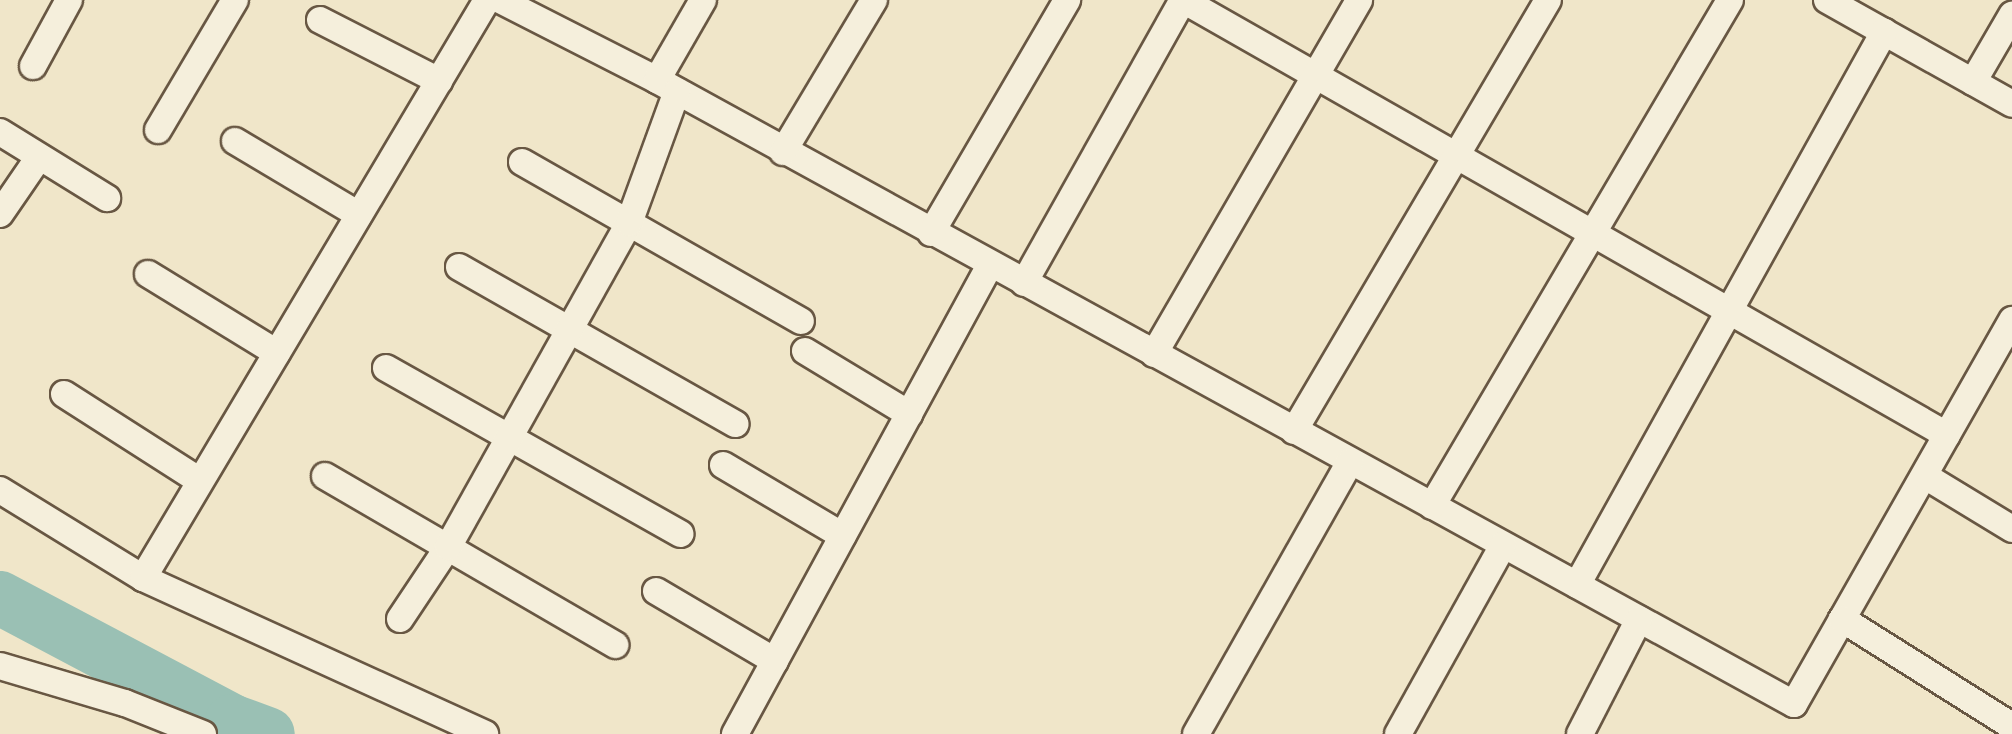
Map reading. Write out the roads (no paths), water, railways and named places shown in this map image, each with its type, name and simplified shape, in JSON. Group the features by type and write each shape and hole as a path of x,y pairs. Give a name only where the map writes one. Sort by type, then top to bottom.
{"street":[{"path":"33,66 69,0"},
{"path":"158,130 235,0"},
{"path":"143,578 487,0"},
{"path":"400,619 448,547 629,223 667,86 703,0"},
{"path":"783,152 874,0"},
{"path":"931,233 1067,0"},
{"path":"1024,283 1183,0 1947,435"},
{"path":"1154,354 1359,0"},
{"path":"1294,431 1548,0"},
{"path":"1432,506 1730,0"},
{"path":"1827,0 1864,9 1884,32 2012,104"},
{"path":"511,2 1794,704 2009,331"},
{"path":"1973,82 2012,15"},
{"path":"320,20 439,81"},
{"path":"1577,585 1884,32"},
{"path":"0,132 107,198"},
{"path":"235,141 359,215"},
{"path":"0,214 39,157"},
{"path":"522,162 801,321"},
{"path":"735,734 990,265"},
{"path":"459,267 735,424"},
{"path":"148,274 277,353"},
{"path":"805,351 909,414"},
{"path":"386,368 681,534"},
{"path":"64,394 200,481"},
{"path":"1196,734 1350,462"},
{"path":"723,465 843,536"},
{"path":"325,476 615,645"},
{"path":"1925,476 2012,529"},
{"path":"0,490 143,578 485,734"},
{"path":"1398,734 1503,545"},
{"path":"656,591 775,661"},
{"path":"1580,734 1639,619"},
{"path":"1842,619 2012,726"},
{"path":"0,666 125,703 203,734"}],"waterway":[{"path":"0,598 232,721 268,734"}]}
